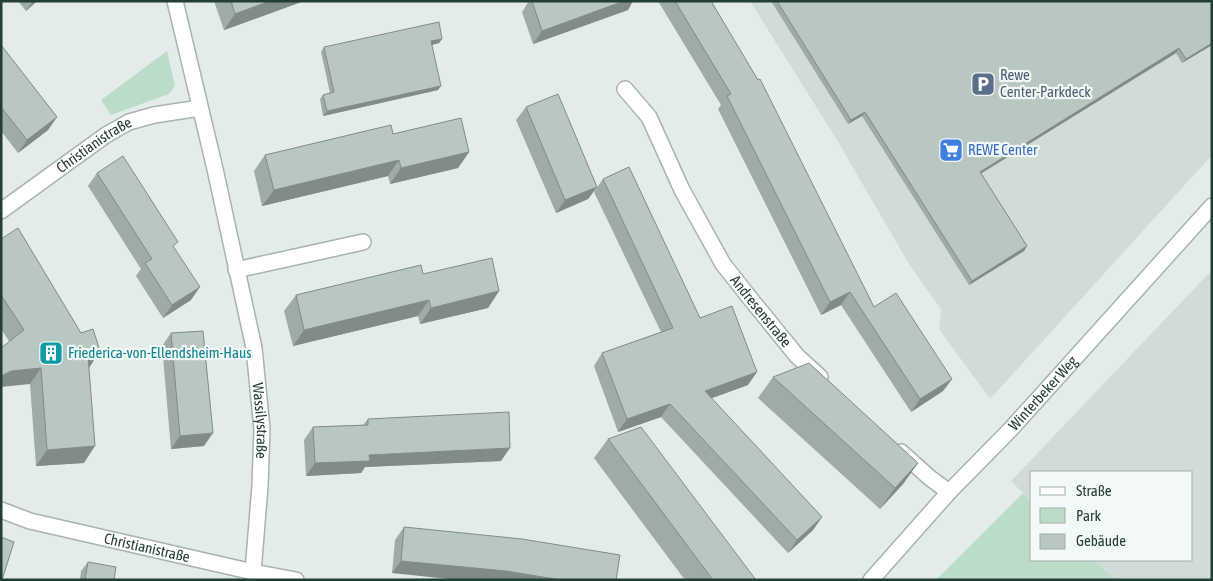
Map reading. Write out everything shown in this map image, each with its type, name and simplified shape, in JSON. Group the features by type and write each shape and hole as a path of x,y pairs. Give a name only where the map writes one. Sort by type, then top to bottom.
{"street":[{"name":"Wassilystraße","path":"175,1 215,169 254,348 262,429 260,486 253,572"},
{"name":"Andresenstraße","path":"625,89 650,117 682,190 723,264 797,356 831,387"},
{"name":"Christianistraße","path":"1,211 100,140 129,122 154,115 200,108"},
{"name":"Winterbeker Weg","path":"871,580 949,492 1010,430 1212,206"},
{"path":"236,270 364,242"},
{"path":"894,446 949,492"},
{"name":"Christianistraße","path":"1,510 30,521 253,572 296,580"}],"shaded area":[{"path":"750,1 1212,1 1212,155 990,399 939,329 941,309 909,264 837,140"},
{"path":"1212,270 1212,580 1116,580 1095,561 1193,561 1193,471 1030,471 1030,500 1011,481"}],"green space":[{"path":"167,51 175,86 169,94 111,115 101,100"},
{"path":"1023,493 1030,500 1030,561 1095,561 1116,580 936,580"}],"building":[{"path":"231,1 270,1 235,14"},
{"path":"532,1 624,1 542,31"},
{"path":"675,1 711,1 758,80 760,79 874,307 896,293 952,379 920,399 850,292 830,302 727,96 731,94"},
{"name":"Rewe Center-Parkdeck","path":"777,1 1212,1 1212,43 1186,59 1179,48 980,172 1027,246 972,281 865,112 851,120"},
{"path":"439,22 442,39 431,41 441,86 327,111 323,95 334,92 324,47"},
{"path":"1,45 57,117 27,140 1,107"},
{"path":"558,94 597,187 565,200 526,107"},
{"path":"461,118 469,152 401,168 399,160 274,190 265,155 391,125 393,134"},
{"path":"123,156 178,242 173,246 200,287 172,305 145,263 152,259 97,173"},
{"path":"629,167 700,318 732,306 757,372 705,391 822,517 797,540 670,404 627,419 602,353 673,328 603,179"},
{"name":"Friederica-von-Ellendsheim-Haus","path":"18,228 81,333 93,329 100,351 88,356 95,446 47,450 41,368 11,371 1,376 1,348 24,330 1,295 1,239"},
{"path":"492,258 499,291 431,308 429,300 304,330 296,295 421,265 423,274"},
{"path":"203,331 213,433 180,436 171,333"},
{"path":"809,363 918,463 895,488 773,377"},
{"path":"509,412 510,448 369,455 370,461 315,463 313,427 368,425 368,419"},
{"path":"641,427 756,580 713,580 608,439"},
{"path":"404,527 522,539 620,555 616,580 561,580 506,571 401,561"},
{"path":"1,537 14,542 2,580 1,580"},
{"path":"88,562 116,567 114,580 85,580"}],"place":[{"name":"Rewe Center-Parkdeck","path":"983,84"},
{"name":"REWE Center","path":"951,150"},
{"name":"Friederica-von-Ellendsheim-Haus","path":"51,353"}]}
